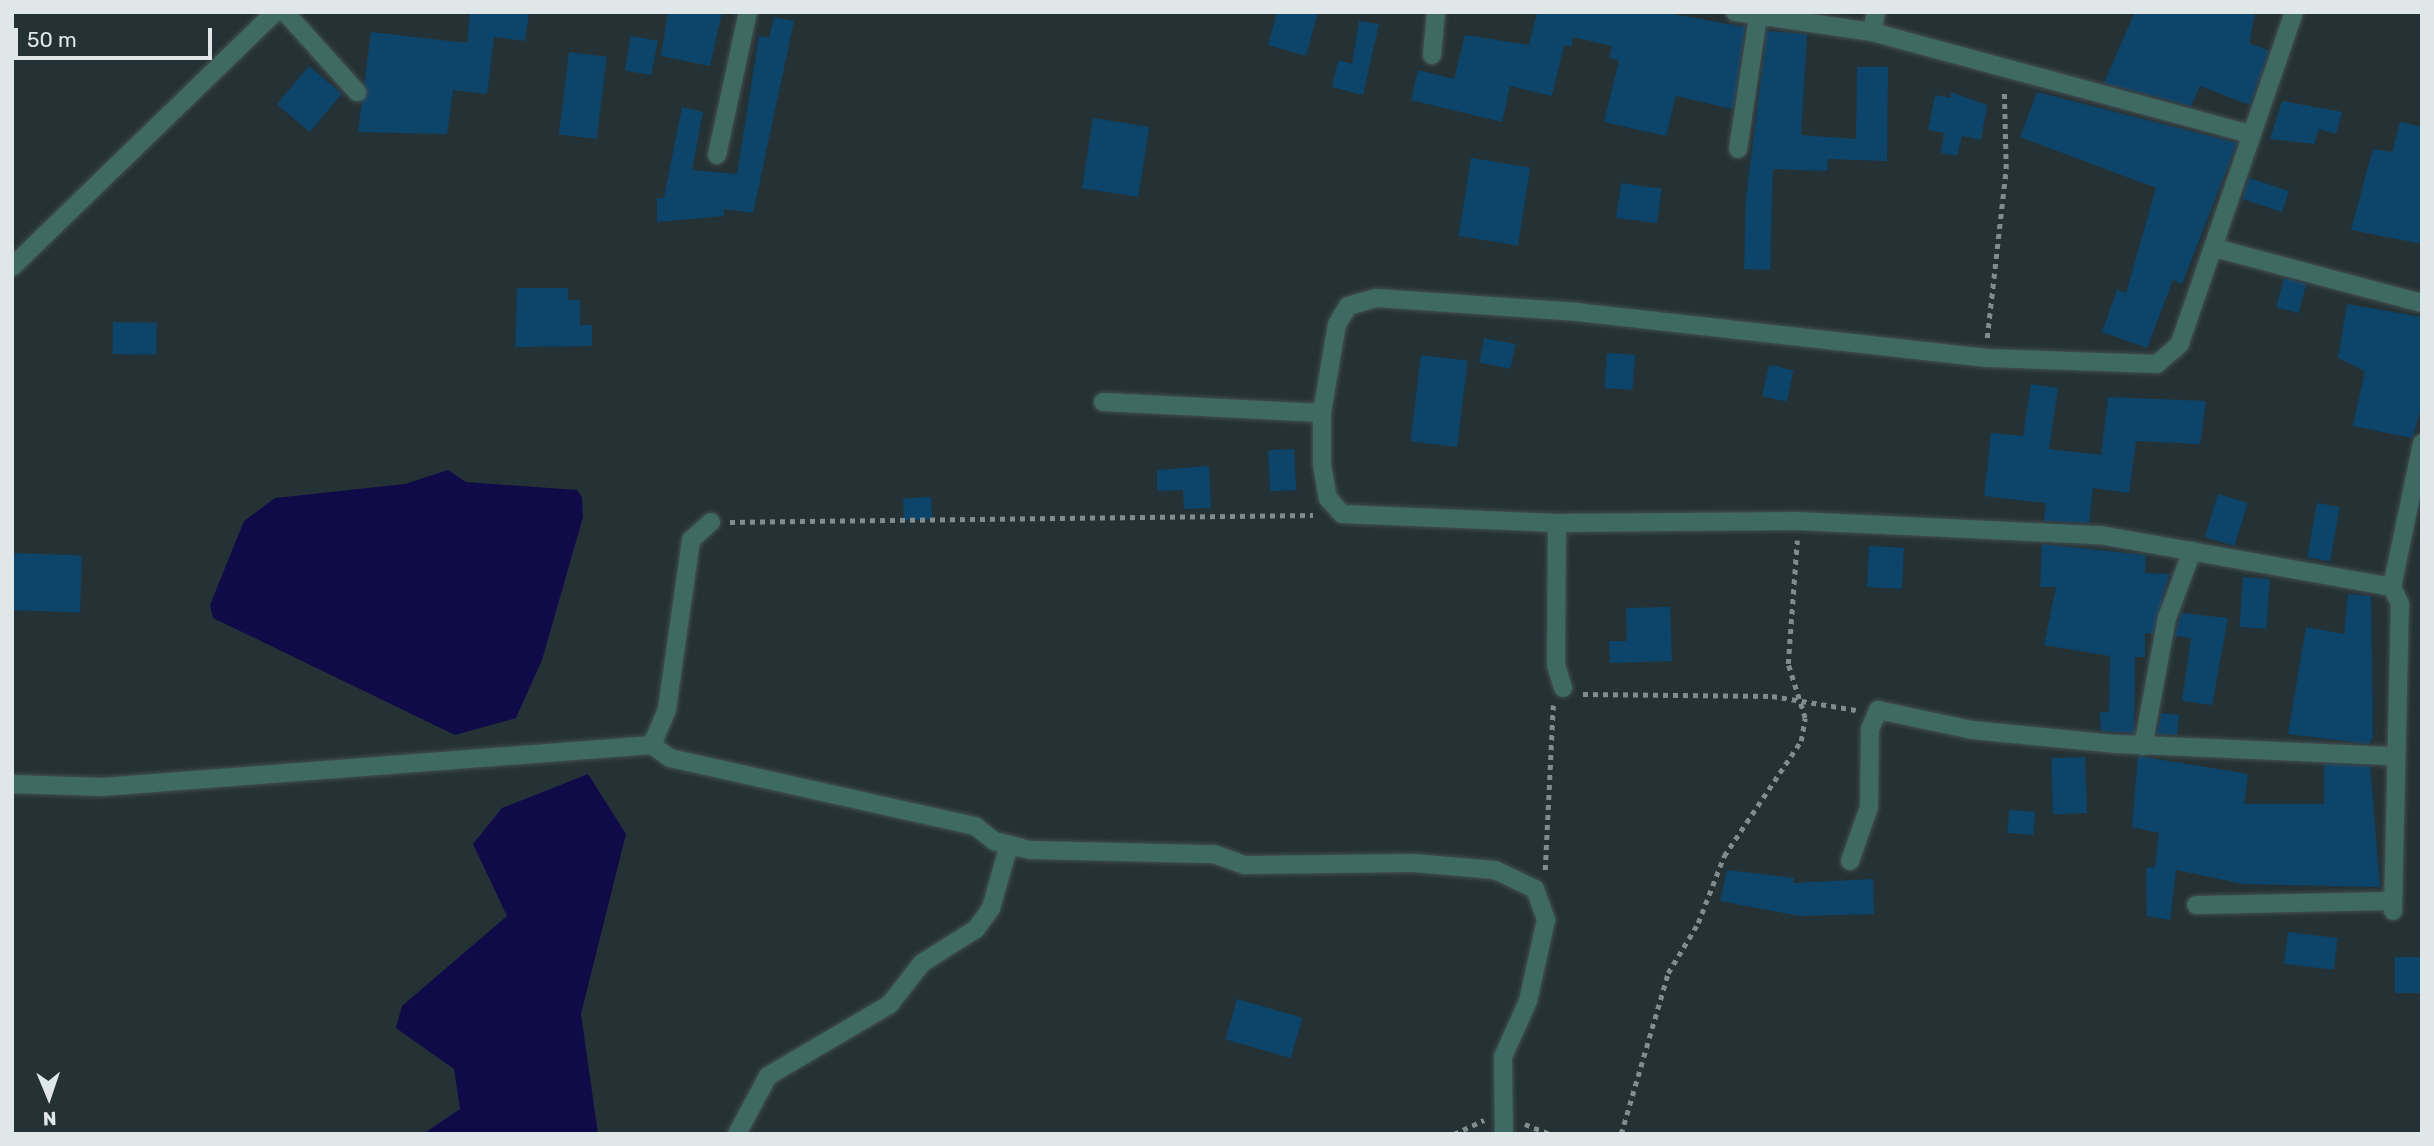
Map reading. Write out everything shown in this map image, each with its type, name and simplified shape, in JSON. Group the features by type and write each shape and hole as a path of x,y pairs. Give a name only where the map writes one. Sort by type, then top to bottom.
{"street":[{"path":"12,267 275,12"},
{"path":"285,12 357,92"},
{"path":"717,155 748,12"},
{"path":"1432,55 1436,12"},
{"path":"1735,12 1872,32 2251,134"},
{"path":"1872,32 1876,12"},
{"path":"2294,12 2180,344 2157,364 1987,358 1578,312 1376,298 1348,306 1337,324 1322,413 1328,498 1342,514 1557,523 1798,521 2100,535 2392,587"},
{"path":"1738,149 1758,16"},
{"path":"2215,248 2422,303"},
{"path":"1103,402 1322,413"},
{"path":"2196,905 2392,906 2392,756 2400,604 2392,587 2422,443"},
{"path":"652,745 667,709 691,540 711,522"},
{"path":"1557,523 1556,665 1563,688"},
{"path":"2143,746 2167,618 2192,551"},
{"path":"1850,861 1868,807 1870,729 1878,710 1972,730 2143,746 2392,756"},
{"path":"12,784 102,787 652,745 670,758 975,827 1009,845 1214,854 1245,865 1452,865 1495,870 1535,889 1545,920 1544,949 1503,1057 1504,1134"},
{"path":"737,1134 768,1076 890,1004 922,963 976,929 991,908 1009,845"}],"path":[{"path":"1987,358 1990,271 2006,169 2003,67"},
{"path":"711,522 1342,514"},
{"path":"1621,1134 1668,973 1698,923 1724,856 1801,741 1805,718 1797,702 1788,664 1798,521"},
{"path":"1535,889 1550,855 1552,706 1563,688 1586,695 1772,696 1797,702 1878,710"}],"shaded area":[{"path":"448,470 466,482 577,490 582,497 583,517 542,660 516,718 455,735 213,618 210,605 244,521 275,498 405,484"},
{"path":"588,774 626,834 581,1014 598,1134 423,1134 460,1109 454,1069 396,1028 402,1006 507,916 473,844 502,808"}],"building":[{"path":"470,12 529,12 525,41 494,37 487,94 453,90 447,134 358,132 371,32 467,43"},
{"path":"668,12 722,12 710,66 661,56"},
{"path":"1277,12 1318,12 1306,56 1268,45"},
{"path":"1537,12 1661,12 1745,27 1733,109 1676,96 1666,136 1604,122 1619,60 1609,58 1612,46 1573,37 1571,47 1564,45 1552,96 1510,86 1502,122 1411,100 1418,70 1454,79 1465,35 1529,45"},
{"path":"2135,12 2255,12 2249,43 2269,51 2250,105 2200,86 2191,106 2104,83"},
{"path":"774,17 794,21 753,213 724,209 724,216 657,222 657,198 664,198 682,107 703,112 692,170 737,174 759,36 769,38"},
{"path":"1359,21 1379,24 1363,95 1332,87 1338,60 1352,64"},
{"path":"1767,31 1807,34 1801,135 1856,139 1857,67 1888,67 1887,161 1828,159 1827,171 1773,169 1770,270 1744,269 1746,197"},
{"path":"631,36 658,41 652,75 625,70"},
{"path":"569,52 607,57 597,139 559,134"},
{"path":"309,66 342,94 310,132 277,104"},
{"path":"1951,92 1987,105 1981,140 1962,136 1957,156 1941,153 1944,133 1928,130 1935,95 1950,98"},
{"path":"2037,92 2237,143 2182,284 2173,280 2147,348 2102,332 2117,290 2126,293 2156,188 2020,137"},
{"path":"2282,101 2342,112 2336,134 2319,129 2314,144 2270,139"},
{"path":"1093,118 1149,127 1138,197 1082,188"},
{"path":"2400,122 2422,127 2422,244 2351,230 2373,149 2392,152"},
{"path":"1471,158 1530,167 1518,245 1459,236"},
{"path":"2249,178 2289,191 2282,212 2242,199"},
{"path":"1621,183 1662,189 1657,223 1616,218"},
{"path":"2284,278 2306,284 2298,313 2276,307"},
{"path":"517,288 568,288 568,300 580,300 580,325 592,325 592,346 515,347"},
{"path":"2347,304 2422,317 2422,406 2412,438 2353,426 2365,371 2338,358"},
{"path":"113,322 157,323 156,355 112,354"},
{"path":"1484,338 1515,344 1511,369 1479,363"},
{"path":"1607,353 1635,355 1632,390 1605,388"},
{"path":"1421,355 1468,361 1457,447 1410,441"},
{"path":"1769,365 1793,370 1787,401 1762,396"},
{"path":"2031,384 2058,388 2049,449 2101,455 2108,397 2206,401 2200,444 2136,441 2129,493 2093,488 2089,523 2044,521 2046,503 1984,496 1991,433 2023,436"},
{"path":"1294,449 1296,490 1270,491 1268,450"},
{"path":"1209,466 1211,508 1184,509 1183,490 1157,491 1157,470"},
{"path":"2218,494 2248,503 2234,546 2205,537"},
{"path":"931,497 932,519 904,520 903,498"},
{"path":"2317,503 2340,507 2330,561 2307,557"},
{"path":"2042,544 2146,555 2145,573 2169,574 2153,634 2145,633 2145,657 2135,657 2134,733 2101,731 2100,712 2109,712 2110,656 2044,645 2056,587 2040,587"},
{"path":"1869,546 1904,548 1902,589 1867,587"},
{"path":"12,553 82,555 80,612 12,610"},
{"path":"2243,577 2270,579 2266,629 2240,627"},
{"path":"2348,594 2371,596 2373,737 2369,744 2288,734 2306,627 2344,634"},
{"path":"1670,607 1672,661 1610,663 1609,641 1627,641 1626,608"},
{"path":"2181,613 2228,618 2212,705 2182,701 2191,638 2175,636"},
{"path":"2161,713 2179,715 2177,735 2157,734"},
{"path":"2138,756 2248,774 2244,804 2324,804 2324,764 2370,766 2380,887 2244,884 2176,870 2170,920 2147,916 2146,868 2155,867 2159,833 2132,827"},
{"path":"2085,757 2087,813 2053,814 2051,758"},
{"path":"2009,810 2035,812 2033,835 2007,833"},
{"path":"1727,870 1794,878 1793,883 1873,879 1874,914 1800,916 1720,901"},
{"path":"2288,932 2338,938 2334,970 2284,964"},
{"path":"2395,957 2422,957 2422,993 2395,993"},
{"path":"1237,999 1302,1018 1291,1058 1225,1039"}]}
